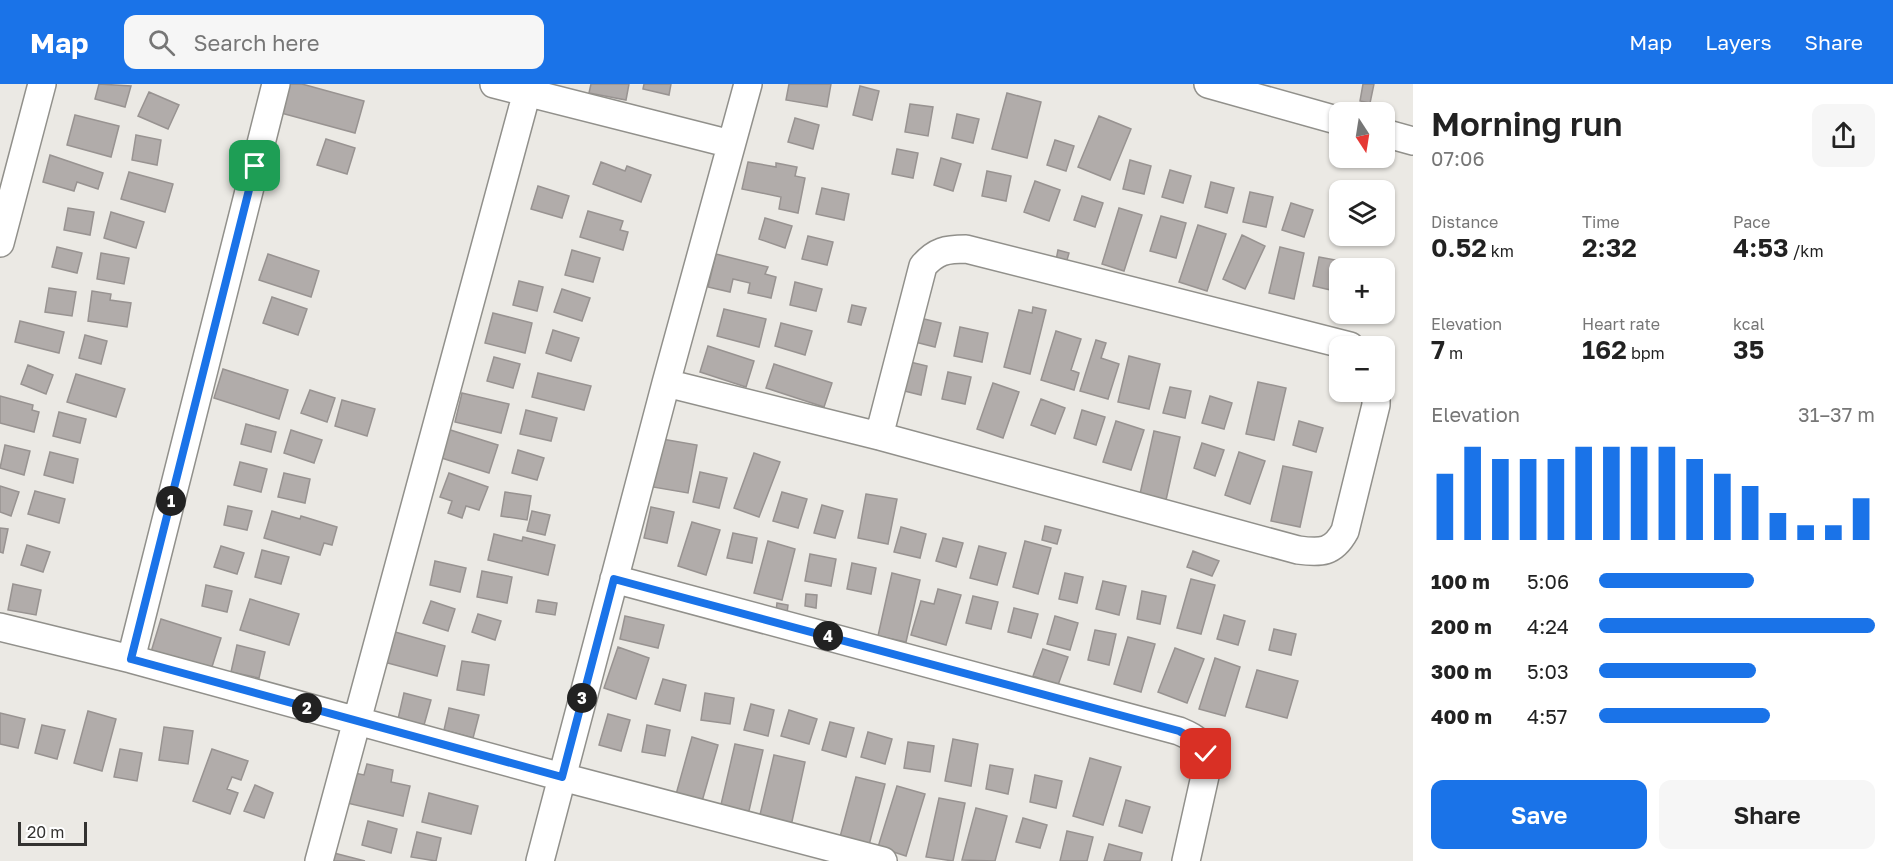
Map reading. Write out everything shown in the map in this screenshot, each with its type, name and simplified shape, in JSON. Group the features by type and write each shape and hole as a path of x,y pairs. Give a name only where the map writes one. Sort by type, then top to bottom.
{"street":[{"path":"0,243 42,84"},
{"path":"131,659 276,84"},
{"path":"494,84 732,144"},
{"path":"540,861 666,382 748,84"},
{"path":"1208,84 1329,118"},
{"path":"319,861 355,721 527,92"},
{"path":"1395,136 1413,141"},
{"path":"879,436 924,266 932,256 942,250 966,249 1329,341"},
{"path":"666,382 879,436 1298,550 1314,552 1329,549 1339,543 1345,531 1376,402"},
{"path":"614,579 1179,731 1193,737 1201,743 1208,767 1186,861"},
{"path":"0,627 131,659 562,777 883,861"}],"building":[{"path":"99,84 131,86 125,107 95,99"},
{"path":"289,84 302,84 364,101 355,133 281,113"},
{"path":"591,84 629,84 626,100 589,93"},
{"path":"644,84 671,84 669,95 643,89"},
{"path":"789,84 831,84 827,107 786,100"},
{"path":"1363,84 1374,84 1370,102 1360,101"},
{"path":"860,86 879,91 872,120 853,115"},
{"path":"149,92 179,105 168,129 138,116"},
{"path":"1007,93 1041,102 1027,158 992,149"},
{"path":"910,104 933,107 928,136 905,132"},
{"path":"957,114 979,119 973,143 952,138"},
{"path":"75,115 119,126 111,157 67,145"},
{"path":"1099,116 1131,129 1110,180 1078,167"},
{"path":"795,118 819,125 813,149 788,142"},
{"path":"136,135 161,140 157,165 132,160"},
{"path":"326,139 355,148 347,174 317,165"},
{"path":"1055,140 1074,146 1066,171 1047,165"},
{"path":"897,149 918,153 913,178 892,174"},
{"path":"50,155 103,173 98,189 77,182 74,191 43,182"},
{"path":"941,158 961,164 953,191 934,185"},
{"path":"1130,160 1151,166 1144,194 1123,189"},
{"path":"601,162 625,171 627,166 651,175 641,202 593,184"},
{"path":"748,162 776,167 776,163 797,167 795,176 805,178 798,213 779,209 781,197 742,189"},
{"path":"1170,170 1191,176 1183,203 1162,197"},
{"path":"987,171 1011,176 1006,201 982,196"},
{"path":"129,172 173,184 165,212 121,199"},
{"path":"1035,181 1060,190 1049,221 1024,212"},
{"path":"1211,182 1234,188 1227,213 1205,207"},
{"path":"538,186 569,196 562,218 531,209"},
{"path":"822,188 849,194 844,220 816,214"},
{"path":"1250,192 1273,197 1266,227 1243,222"},
{"path":"1082,196 1103,203 1095,227 1074,220"},
{"path":"1291,203 1313,210 1304,237 1282,230"},
{"path":"68,208 94,212 90,235 64,230"},
{"path":"1119,208 1142,215 1124,271 1102,264"},
{"path":"588,211 623,221 620,230 628,232 623,250 580,237"},
{"path":"111,212 144,222 136,248 104,238"},
{"path":"1161,216 1186,223 1176,258 1150,251"},
{"path":"765,218 792,226 785,248 759,239"},
{"path":"1198,225 1226,234 1207,291 1179,282"},
{"path":"1242,235 1265,246 1245,289 1223,279"},
{"path":"808,236 833,242 827,265 802,259"},
{"path":"57,247 82,253 77,273 52,267"},
{"path":"1280,247 1304,253 1294,299 1269,293"},
{"path":"572,250 600,258 593,282 565,275"},
{"path":"1058,250 1069,253 1065,267 1055,265"},
{"path":"101,253 129,258 124,284 97,279"},
{"path":"268,254 319,271 311,297 259,280"},
{"path":"716,254 768,267 765,274 776,277 771,298 748,293 750,283 733,279 730,292 708,287"},
{"path":"1319,257 1329,259 1329,290 1313,286"},
{"path":"519,281 543,287 537,311 513,305"},
{"path":"795,282 822,289 816,311 790,305"},
{"path":"49,288 76,292 72,316 45,312"},
{"path":"562,289 590,298 582,321 554,312"},
{"path":"92,291 111,294 110,300 131,303 127,327 88,321"},
{"path":"272,297 307,309 298,335 263,323"},
{"path":"852,305 866,308 861,325 848,322"},
{"path":"1033,307 1046,310 1030,374 1004,367 1019,310 1032,313"},
{"path":"724,309 766,319 759,347 717,336"},
{"path":"493,313 532,323 525,353 485,343"},
{"path":"916,317 941,323 935,347 911,341"},
{"path":"20,321 64,332 59,353 15,342"},
{"path":"781,323 812,331 805,355 775,346"},
{"path":"960,327 988,333 982,362 954,356"},
{"path":"553,330 579,338 571,361 546,353"},
{"path":"1056,331 1081,339 1071,370 1079,373 1074,390 1041,380"},
{"path":"85,335 107,341 101,364 79,358"},
{"path":"1096,340 1106,343 1101,358 1119,364 1108,399 1080,391"},
{"path":"708,346 754,361 746,387 700,372"},
{"path":"1129,356 1160,364 1149,409 1118,402"},
{"path":"494,357 520,364 513,388 487,381"},
{"path":"906,361 927,366 921,395 900,390"},
{"path":"774,364 832,383 824,407 766,388"},
{"path":"28,365 53,375 46,394 21,384"},
{"path":"223,369 288,390 279,419 214,398"},
{"path":"948,372 971,377 965,404 942,399"},
{"path":"538,373 591,386 584,410 532,397"},
{"path":"76,374 125,389 116,417 67,402"},
{"path":"1258,382 1286,388 1274,440 1246,434"},
{"path":"993,383 1019,392 1003,438 977,429"},
{"path":"1170,387 1191,391 1185,418 1163,413"},
{"path":"310,390 335,398 327,422 301,413"},
{"path":"462,393 509,404 501,433 455,422"},
{"path":"0,396 33,405 32,410 39,412 34,432 0,423"},
{"path":"1210,396 1232,403 1224,429 1202,423"},
{"path":"1041,399 1065,408 1055,434 1031,425"},
{"path":"342,400 375,409 367,436 335,426"},
{"path":"526,410 557,418 551,441 520,434"},
{"path":"1082,410 1105,417 1096,445 1074,438"},
{"path":"59,412 86,419 80,443 53,436"},
{"path":"1116,421 1144,430 1131,470 1103,462"},
{"path":"1299,421 1323,428 1316,452 1293,445"},
{"path":"246,424 276,432 271,452 241,444"},
{"path":"441,427 498,445 489,473 432,455"},
{"path":"291,430 322,440 314,463 284,453"},
{"path":"1154,431 1180,437 1166,500 1140,494"},
{"path":"662,439 697,445 688,493 653,487"},
{"path":"1202,443 1224,450 1215,476 1194,468"},
{"path":"5,445 30,451 24,475 0,468"},
{"path":"518,450 544,458 537,480 512,473"},
{"path":"50,452 78,459 73,483 44,475"},
{"path":"1239,452 1265,461 1250,504 1225,495"},
{"path":"754,453 780,462 759,517 734,508"},
{"path":"240,462 267,469 261,492 234,485"},
{"path":"1283,466 1312,472 1300,527 1271,521"},
{"path":"700,472 727,478 719,508 693,502"},
{"path":"284,473 310,479 305,503 278,497"},
{"path":"449,473 488,487 479,510 466,506 462,518 448,513 452,501 440,497"},
{"path":"0,486 19,492 11,516 0,512"},
{"path":"35,491 65,499 59,523 28,514"},
{"path":"505,492 531,496 527,520 501,516"},
{"path":"782,492 807,499 798,528 773,521"},
{"path":"866,494 897,499 888,544 858,538"},
{"path":"822,505 843,511 835,538 814,533"},
{"path":"228,506 252,511 247,530 224,525"},
{"path":"651,507 674,512 667,543 644,538"},
{"path":"272,511 300,519 301,516 337,527 332,545 324,543 320,555 264,538"},
{"path":"532,511 550,515 545,535 527,531"},
{"path":"692,522 720,530 706,575 678,566"},
{"path":"1045,526 1061,530 1057,544 1042,540"},
{"path":"901,527 926,534 920,558 894,552"},
{"path":"0,528 8,529 3,553 0,552"},
{"path":"733,533 757,538 752,563 727,558"},
{"path":"494,534 522,541 523,537 555,545 548,575 488,560"},
{"path":"943,538 963,543 956,567 936,561"},
{"path":"768,541 795,549 782,600 754,593"},
{"path":"1025,541 1051,548 1038,594 1013,587"},
{"path":"27,545 50,552 43,572 21,565"},
{"path":"221,546 244,553 237,574 214,567"},
{"path":"979,546 1006,553 997,585 970,578"},
{"path":"262,550 289,557 281,584 255,577"},
{"path":"1193,551 1219,561 1212,576 1187,567"},
{"path":"810,554 836,559 831,586 805,581"},
{"path":"435,561 466,568 460,592 430,585"},
{"path":"852,563 876,568 871,594 847,589"},
{"path":"482,571 512,577 507,603 477,597"},
{"path":"892,573 920,580 906,642 878,636"},
{"path":"1065,573 1083,577 1077,603 1059,599"},
{"path":"1191,579 1215,585 1201,634 1177,628"},
{"path":"1103,581 1126,586 1119,615 1096,609"},
{"path":"13,584 41,590 36,615 8,610"},
{"path":"206,585 232,591 227,612 202,606"},
{"path":"938,589 961,595 946,645 911,635 921,601 934,604"},
{"path":"1142,591 1166,596 1160,624 1137,619"},
{"path":"806,594 817,595 816,608 805,606"},
{"path":"973,596 998,602 991,629 966,623"},
{"path":"250,599 299,614 289,645 240,630"},
{"path":"538,600 557,603 555,615 536,612"},
{"path":"431,601 455,609 448,631 423,623"},
{"path":"777,603 788,605 786,621 775,619"},
{"path":"1014,608 1038,614 1031,638 1008,632"},
{"path":"478,614 501,621 495,640 472,632"},
{"path":"1224,615 1245,621 1238,645 1217,639"},
{"path":"625,616 664,625 658,648 620,639"},
{"path":"1055,616 1078,623 1070,650 1047,644"},
{"path":"161,619 221,638 211,670 151,652"},
{"path":"1274,629 1296,634 1291,655 1269,650"},
{"path":"388,630 445,646 437,676 380,661"},
{"path":"1095,630 1116,634 1109,665 1088,660"},
{"path":"1128,637 1155,644 1141,692 1114,684"},
{"path":"237,645 265,652 259,678 231,672"},
{"path":"618,647 649,658 636,699 604,688"},
{"path":"1175,648 1204,659 1187,703 1158,692"},
{"path":"1043,649 1068,657 1058,685 1033,676"},
{"path":"1215,658 1240,667 1225,716 1199,709"},
{"path":"462,661 489,665 484,695 457,690"},
{"path":"1257,670 1298,681 1287,718 1246,707"},
{"path":"663,679 686,685 680,711 655,704"},
{"path":"404,693 431,700 424,725 398,719"},
{"path":"705,693 734,698 730,724 701,720"},
{"path":"751,704 774,710 768,736 744,730"},
{"path":"449,708 479,715 473,738 444,730"},
{"path":"789,710 817,719 809,744 781,736"},
{"path":"88,711 116,719 102,771 74,763"},
{"path":"0,713 25,719 18,748 0,744"},
{"path":"608,714 630,720 621,751 599,745"},
{"path":"830,722 854,728 846,757 822,750"},
{"path":"42,725 65,730 57,759 35,753"},
{"path":"647,725 670,730 665,756 642,752"},
{"path":"164,727 193,731 188,764 159,760"},
{"path":"868,732 892,739 885,764 861,757"},
{"path":"692,737 718,745 701,805 675,798"},
{"path":"953,739 978,744 971,786 945,781"},
{"path":"908,742 934,746 930,772 904,768"},
{"path":"735,744 763,750 748,815 720,809"},
{"path":"120,749 142,753 137,781 114,777"},
{"path":"212,749 248,761 241,780 232,777 227,789 238,793 230,814 193,801"},
{"path":"774,755 805,762 791,826 759,819"},
{"path":"1090,758 1121,767 1103,825 1073,816"},
{"path":"367,764 393,770 391,782 410,786 403,816 347,803 354,773 364,775"},
{"path":"990,765 1013,769 1008,794 986,789"},
{"path":"1035,775 1062,781 1056,808 1030,802"},
{"path":"856,777 885,784 869,845 840,837"},
{"path":"255,785 273,793 264,818 244,811"},
{"path":"897,786 925,794 906,856 878,847"},
{"path":"429,793 478,806 471,834 422,822"},
{"path":"939,798 965,803 953,861 926,857"},
{"path":"1126,800 1150,807 1142,833 1119,826"},
{"path":"976,808 1007,816 995,861 962,860"},
{"path":"1023,818 1047,825 1040,848 1016,842"},
{"path":"368,821 397,829 391,853 362,845"},
{"path":"1067,831 1093,837 1087,861 1060,861"},
{"path":"417,832 441,838 436,861 411,857"},
{"path":"1109,844 1142,853 1140,861 1104,861"},
{"path":"334,853 365,861 332,861"}],"route":[{"path":"255,166 131,659 562,777 614,579 1179,731 1201,743 1206,754"}]}
